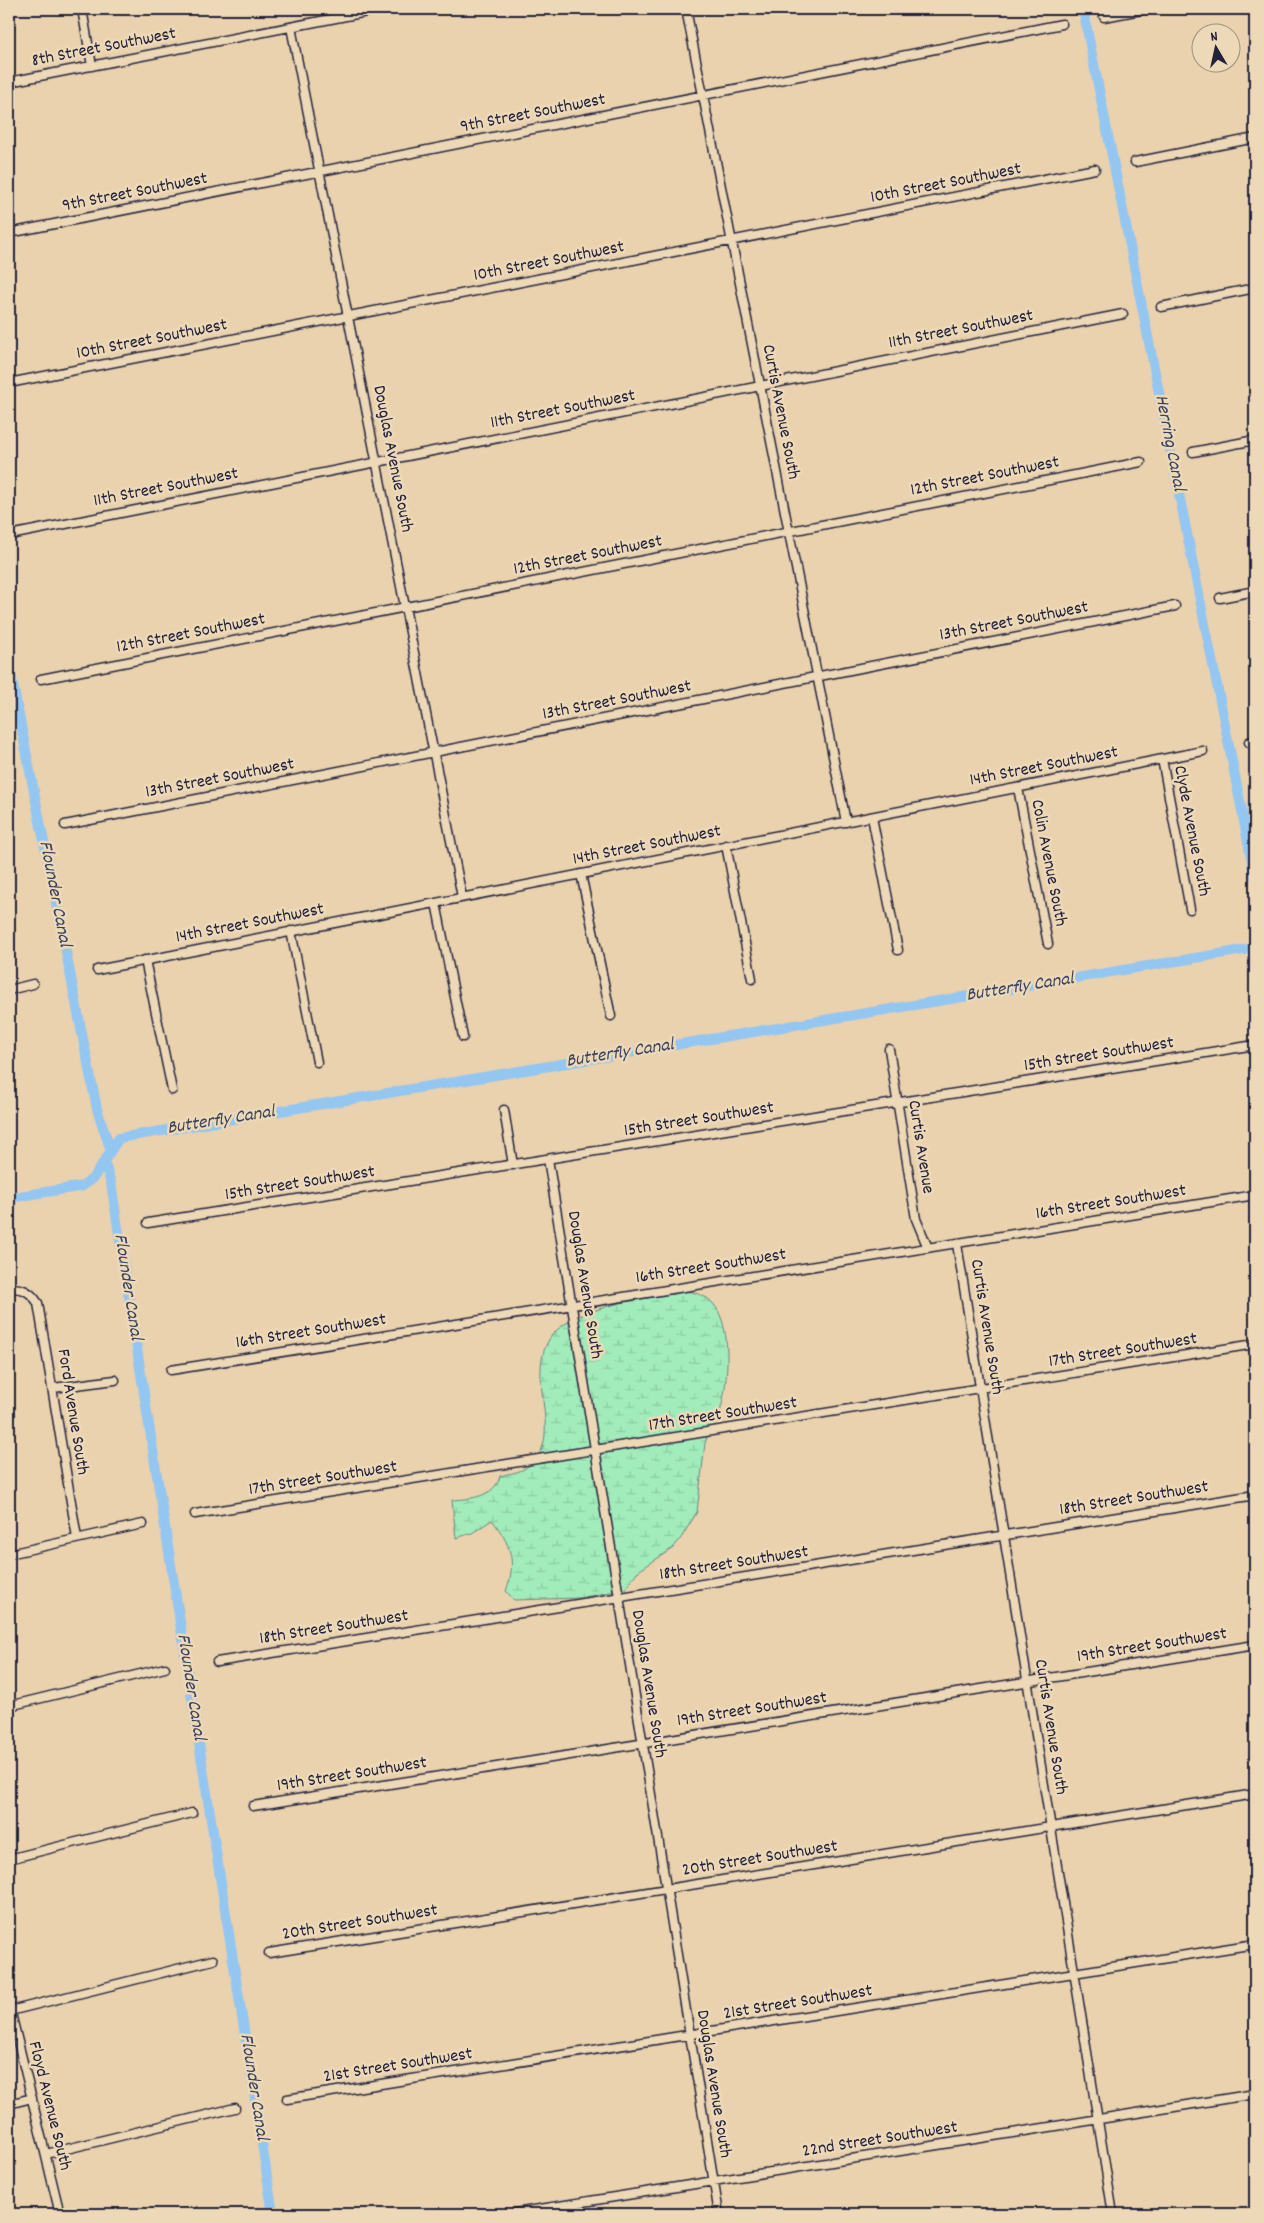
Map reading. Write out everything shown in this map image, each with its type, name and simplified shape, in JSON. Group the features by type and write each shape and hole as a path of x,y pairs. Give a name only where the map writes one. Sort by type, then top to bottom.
{"street":[{"path":"82,9 92,66"},
{"name":"8th Street Southwest","path":"9,82 382,9"},
{"name":"Curtis Avenue South","path":"686,9 846,822"},
{"path":"1104,17 1146,9"},
{"name":"9th Street Southwest","path":"9,233 1062,24"},
{"name":"Douglas Avenue South","path":"291,27 462,897"},
{"path":"1135,162 1255,138"},
{"name":"10th Street Southwest","path":"9,383 1095,169"},
{"path":"1161,307 1255,288"},
{"name":"11th Street Southwest","path":"10,535 1123,314"},
{"path":"1193,452 1255,440"},
{"name":"12th Street Southwest","path":"41,679 1141,462"},
{"path":"1220,598 1255,591"},
{"name":"13th Street Southwest","path":"65,825 1175,606"},
{"name":"14th Street Southwest","path":"97,970 1202,751"},
{"name":"Clyde Avenue South","path":"1162,759 1190,909"},
{"name":"Colin Avenue South","path":"1018,788 1048,944"},
{"path":"872,817 898,950"},
{"path":"726,846 752,979"},
{"path":"581,874 611,1016"},
{"path":"436,903 464,1037"},
{"path":"292,931 317,1062"},
{"path":"145,960 172,1090"},
{"path":"9,990 33,984"},
{"name":"15th Street Southwest","path":"148,1223 1255,1045"},
{"name":"Curtis Avenue","path":"888,1049 916,1219 928,1248"},
{"path":"504,1110 513,1165"},
{"name":"Douglas Avenue South","path":"548,1159 719,2214"},
{"name":"16th Street Southwest","path":"171,1370 1255,1195"},
{"name":"Curtis Avenue South","path":"957,1244 1113,2214"},
{"name":"Ford Avenue South","path":"9,1288 20,1288 31,1293 38,1303 77,1538"},
{"name":"17th Street Southwest","path":"195,1514 1255,1344"},
{"path":"53,1388 115,1380"},
{"name":"18th Street Southwest","path":"217,1662 1255,1495"},
{"path":"9,1554 143,1524"},
{"name":"19th Street Southwest","path":"253,1806 1255,1645"},
{"path":"9,1706 165,1668"},
{"name":"20th Street Southwest","path":"269,1953 1255,1794"},
{"path":"9,1859 192,1813"},
{"name":"21st Street Southwest","path":"287,2099 1255,1944"},
{"path":"9,2008 213,1960"},
{"name":"Floyd Avenue South","path":"9,2008 60,2214"},
{"name":"22nd Street Southwest","path":"509,2214 1255,2094"},
{"path":"9,2104 32,2098"},
{"path":"46,2154 235,2108"}],"green space":[{"path":"689,1291 707,1298 716,1307 726,1335 727,1352 723,1400 719,1416 705,1443 697,1512 673,1548 637,1572 625,1589 579,1598 514,1600 506,1591 511,1571 511,1562 508,1545 504,1537 492,1520 472,1533 456,1538 452,1500 474,1498 488,1493 497,1483 500,1476 522,1470 537,1458 544,1443 545,1426 541,1369 544,1351 553,1334 564,1324 597,1309 637,1299"}],"waterway":[{"name":"Herring Canal","path":"1083,9 1255,877"},
{"name":"Flounder Canal","path":"9,665 97,1109 111,1151"},
{"name":"Butterfly Canal","path":"9,1198 83,1186 94,1177 119,1138 1255,948"},
{"name":"Flounder Canal","path":"104,1161 111,1183 273,2214"}]}
